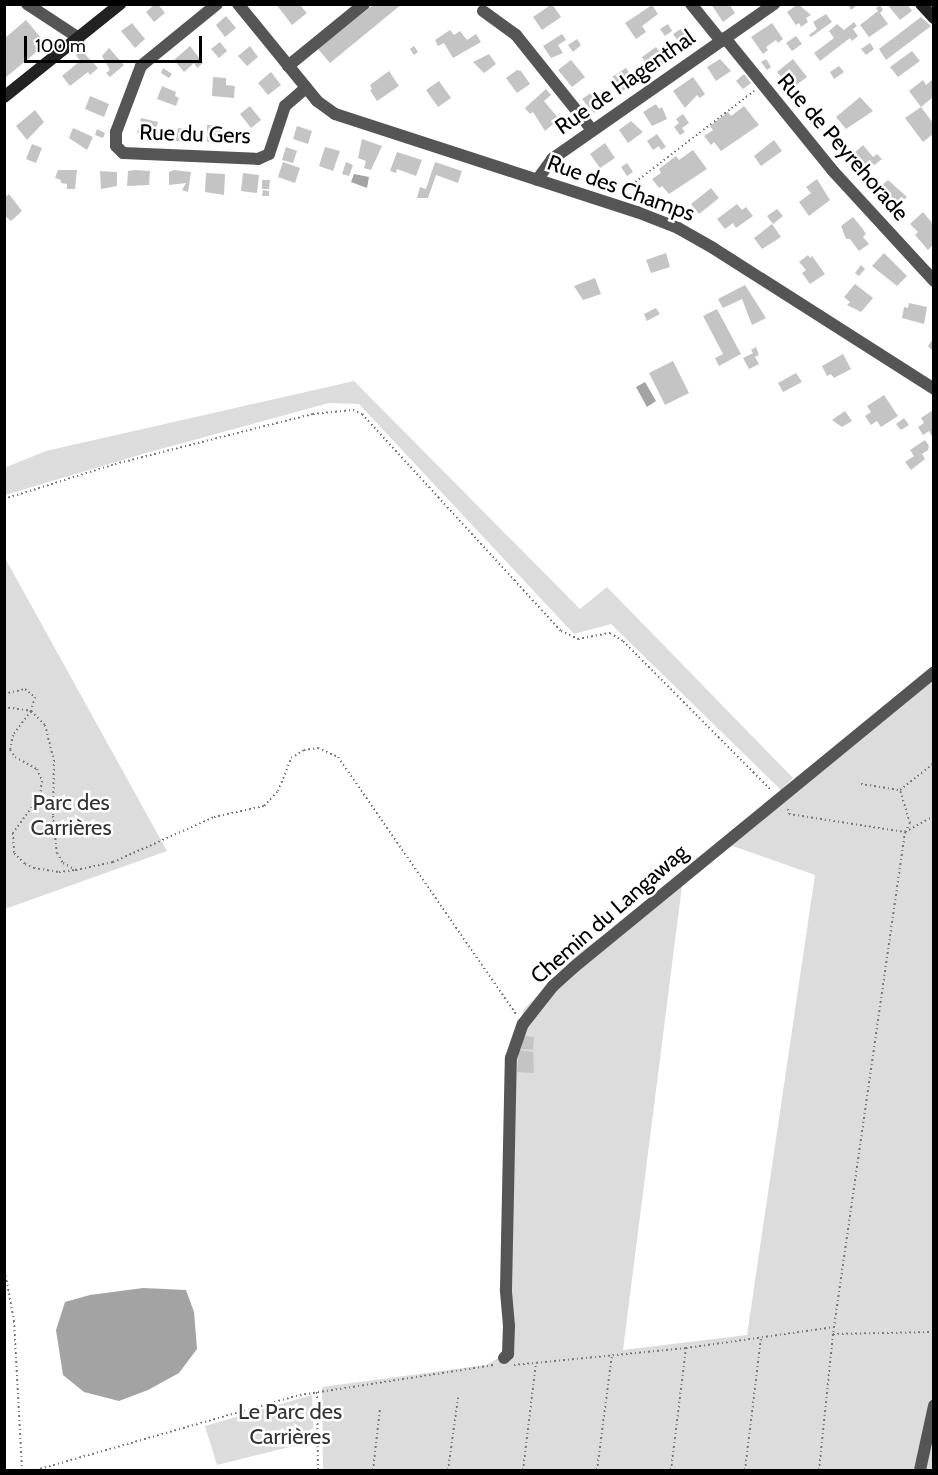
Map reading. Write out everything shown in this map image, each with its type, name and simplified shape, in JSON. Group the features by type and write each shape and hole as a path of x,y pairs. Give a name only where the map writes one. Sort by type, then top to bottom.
{"main road":[{"path":"4,97 120,4"},
{"path":"921,4 933,18"}],"street":[{"path":"27,4 79,38"},
{"name":"Rue du Gers","path":"217,4 141,66 116,132 116,146 123,153 258,159 269,154 285,106 306,88"},
{"name":"Rue des Champs","path":"238,4 306,88 325,107 351,121 660,220 696,237 933,389"},
{"path":"288,66 364,4"},
{"name":"Rue de Peyrehorade","path":"691,4 833,171 933,281"},
{"name":"Rue de Hagenthal","path":"537,180 552,159 774,4"},
{"path":"483,11 516,35 592,130"},
{"name":"Chemin du Langawag","path":"504,1363 508,1354 509,1326 506,1289 511,1058 523,1024 553,986 574,967 933,672"},
{"path":"920,1470 933,1406"}],"path":[{"path":"611,204 623,190 761,86"},
{"path":"4,499 115,465 313,414 342,409 362,414 561,631 578,639 610,633 623,641 782,796 789,814 905,832 933,816"},
{"path":"4,694 16,689 32,692 35,704 13,735 10,750 15,757 37,769 42,789 35,803 17,825 12,845 14,853 25,864 44,870 76,870 113,862 214,817 264,806 278,791 291,758 304,750 318,748 328,751 344,763 523,1024"},
{"path":"4,707 31,711 45,725 51,741 57,853 63,863 76,870"},
{"path":"861,784 900,790 933,763"},
{"path":"819,1470 833,1334 905,832 910,823 900,790"},
{"path":"4,1267 14,1321 22,1470"},
{"path":"36,1470 316,1391 504,1363 536,1363 686,1348 834,1327"},
{"path":"833,1334 933,1332"},
{"path":"745,1470 760,1337"},
{"path":"671,1470 686,1348"},
{"path":"597,1470 612,1354"},
{"path":"523,1470 536,1363"},
{"path":"316,1391 318,1470"},
{"path":"448,1470 458,1398"},
{"path":"373,1470 380,1409"}],"green space":[{"path":"354,381 580,609 607,587 793,778 781,790 611,624 574,634 359,404 329,403 146,453 5,495 4,468 46,451"},
{"name":"Parc des Carrières","path":"5,558 167,851 4,909"},
{"path":"933,667 933,1470 323,1470 322,1387 486,1365 507,1353 506,1055 524,1009 580,952 683,878 623,1350 747,1335 815,875 727,844"},
{"name":"Le Parc des Carrières","path":"312,1395 314,1441 217,1465 205,1426"}],"shaded area":[{"path":"354,174 369,177 367,188 351,182"},
{"path":"645,382 656,401 647,407 636,387"},
{"path":"143,1288 186,1290 194,1312 197,1349 179,1373 148,1390 119,1401 84,1392 63,1375 56,1330 65,1302 90,1295"}],"building":[{"path":"158,4 165,13 154,22 146,12"},
{"path":"276,4 299,4 307,13 292,25"},
{"path":"374,4 402,4 330,63 318,49"},
{"path":"552,4 561,17 542,30 533,17"},
{"path":"711,4 729,4 735,13 723,22"},
{"path":"798,4 811,15 806,18 808,22 801,27 799,23 796,25 787,12"},
{"path":"848,4 858,4 851,10"},
{"path":"887,4 907,4 912,11 900,20"},
{"path":"652,5 658,14 642,26 646,32 636,39 625,23"},
{"path":"880,5 883,10 880,13 888,24 869,37 860,25 878,11 876,8"},
{"path":"826,14 832,22 811,37 809,35 817,29 813,22"},
{"path":"226,16 236,28 225,37 216,25"},
{"path":"921,17 931,26 886,60 879,49"},
{"path":"26,20 46,44 5,78 5,38"},
{"path":"854,22 857,26 853,29 858,36 852,41 850,38 820,61 814,53 834,38 829,31 837,24 844,30"},
{"path":"132,23 145,39 135,48 121,31"},
{"path":"772,23 783,39 778,43 776,40 766,47 768,50 763,54 751,37"},
{"path":"668,24 672,31 665,36 660,29"},
{"path":"684,27 694,42 684,49 673,34"},
{"path":"450,30 454,35 460,31 467,40 476,34 481,42 453,58 444,43 438,46 435,40"},
{"path":"562,34 566,40 558,45 563,53 551,58 543,46"},
{"path":"796,36 802,44 792,51 786,43"},
{"path":"577,39 581,45 573,52 568,45"},
{"path":"220,42 227,51 219,58 211,49"},
{"path":"870,43 874,49 866,55 861,49"},
{"path":"190,46 203,63 197,68 194,63 184,72 174,60"},
{"path":"250,46 258,57 247,66 238,56"},
{"path":"414,46 418,52 414,55 410,49"},
{"path":"656,47 662,55 668,54 671,58 652,72 642,57"},
{"path":"109,48 124,65 110,77 106,73 110,70 102,56"},
{"path":"82,51 98,68 90,75 88,72 70,86 62,76 80,61 76,55"},
{"path":"912,51 920,61 898,77 890,67"},
{"path":"489,54 496,64 484,73 473,62"},
{"path":"720,59 731,71 716,81 707,67"},
{"path":"766,59 771,67 767,70 761,62"},
{"path":"793,59 807,77 791,89 777,72"},
{"path":"571,60 585,77 572,87 558,70"},
{"path":"839,66 844,72 834,79 830,72"},
{"path":"163,68 172,74 169,78 161,73"},
{"path":"626,68 635,82 623,91 612,77"},
{"path":"517,70 521,71 530,84 517,93 506,78"},
{"path":"389,71 399,86 377,101 370,90 372,89 370,85"},
{"path":"271,72 281,85 268,95 258,83"},
{"path":"744,74 751,83 743,89 736,81"},
{"path":"213,77 226,78 226,85 235,86 234,98 212,96"},
{"path":"693,77 705,94 700,98 697,95 685,108 673,91"},
{"path":"933,79 933,97 921,107 909,91 923,80 926,85"},
{"path":"439,81 451,98 438,107 426,90"},
{"path":"162,86 176,92 175,96 179,98 176,106 157,99"},
{"path":"546,89 551,95 544,101 559,119 545,131 533,112 530,114 525,108"},
{"path":"595,90 605,104 594,113 582,99"},
{"path":"90,96 109,104 104,117 85,109"},
{"path":"860,97 873,111 846,129 836,117"},
{"path":"656,104 659,109 662,107 667,119 652,126 643,112"},
{"path":"250,106 261,120 251,128 240,114"},
{"path":"744,106 759,125 721,151 714,142 711,145 704,136 713,130 710,126 728,112 731,116"},
{"path":"921,107 933,123 933,134 923,142 905,118"},
{"path":"35,110 44,122 27,140 16,126"},
{"path":"683,114 689,123 682,128 685,132 680,135 674,127 679,123 676,119"},
{"path":"141,118 158,122 154,137 137,133"},
{"path":"631,121 643,132 628,143 619,130"},
{"path":"207,125 221,125 221,141 207,142"},
{"path":"297,126 312,131 308,144 293,139"},
{"path":"73,128 93,137 87,150 69,138"},
{"path":"178,128 192,129 190,142 176,141"},
{"path":"97,129 105,133 103,138 95,135"},
{"path":"657,134 666,147 661,150 659,146 653,150 647,141"},
{"path":"362,139 382,146 371,170 364,168 366,161 358,158"},
{"path":"774,140 782,151 761,166 754,156"},
{"path":"605,143 615,158 600,168 590,154"},
{"path":"32,144 42,148 36,163 26,159"},
{"path":"863,145 873,157 877,154 882,159 863,174 851,156"},
{"path":"286,147 297,151 293,163 282,160"},
{"path":"325,147 340,151 333,171 319,166"},
{"path":"693,150 707,169 669,194 662,186 659,188 652,179 661,173 659,169 676,156 679,160"},
{"path":"397,152 422,160 416,176 397,169 396,173 390,171"},
{"path":"283,162 300,168 295,183 278,177"},
{"path":"346,162 353,165 349,176 342,174"},
{"path":"435,162 462,171 458,183 436,175 428,198 417,198 420,187 426,189"},
{"path":"627,163 633,172 627,176 621,167"},
{"path":"58,170 77,170 75,189 67,189 67,184 55,178"},
{"path":"174,170 191,172 188,192 182,190 186,183 169,185 169,172"},
{"path":"100,171 117,172 117,186 101,189"},
{"path":"128,171 150,171 149,185 127,186"},
{"path":"206,173 225,174 224,195 205,192"},
{"path":"243,173 259,175 257,193 241,191"},
{"path":"817,179 830,200 809,216 799,202 811,193 806,187"},
{"path":"262,180 270,180 269,189 262,189"},
{"path":"888,180 907,197 897,205 900,208 895,212 879,188"},
{"path":"711,188 719,198 699,214 691,204"},
{"path":"263,190 269,191 269,196 262,196"},
{"path":"9,194 22,211 11,221 4,215 4,198"},
{"path":"737,204 742,210 746,207 753,216 736,228 733,223 725,229 717,219"},
{"path":"777,209 783,216 773,224 767,216"},
{"path":"923,212 933,224 933,245 928,250 915,235 918,232 910,224"},
{"path":"853,217 866,234 863,237 869,244 859,251 850,239 846,239 841,226"},
{"path":"772,224 781,237 762,249 754,238"},
{"path":"666,253 670,267 651,273 646,260"},
{"path":"884,253 907,276 897,286 872,266"},
{"path":"808,255 810,258 812,256 825,274 810,284 802,273 806,270 799,262"},
{"path":"861,265 865,269 859,276 855,273"},
{"path":"595,278 601,294 583,300 574,286"},
{"path":"855,284 873,298 861,312 847,305 850,302 844,297"},
{"path":"745,285 766,318 752,325 742,299 723,308 718,299"},
{"path":"909,303 927,307 924,324 902,318 904,307 908,308"},
{"path":"656,308 660,314 647,321 644,314"},
{"path":"717,309 741,354 719,366 715,358 723,354 703,316"},
{"path":"933,339 933,351 928,346"},
{"path":"756,347 759,355 755,357 759,364 749,369 743,358 753,353 751,350"},
{"path":"843,354 851,369 834,378 831,374 827,376 822,366"},
{"path":"673,361 689,393 665,405 649,373"},
{"path":"796,373 802,382 783,392 778,383"},
{"path":"884,395 898,416 881,427 877,421 871,425 865,416 871,412 867,406"},
{"path":"933,410 933,438 929,431 923,435 918,427 924,423 921,418"},
{"path":"845,411 852,421 842,427 832,420"},
{"path":"904,418 909,425 901,430 896,424"},
{"path":"925,440 929,446 928,450 922,454 925,459 911,470 905,462 914,456 910,450"},
{"path":"523,1036 534,1037 533,1050 521,1049"},
{"path":"519,1050 533,1052 534,1073 517,1072"}]}
